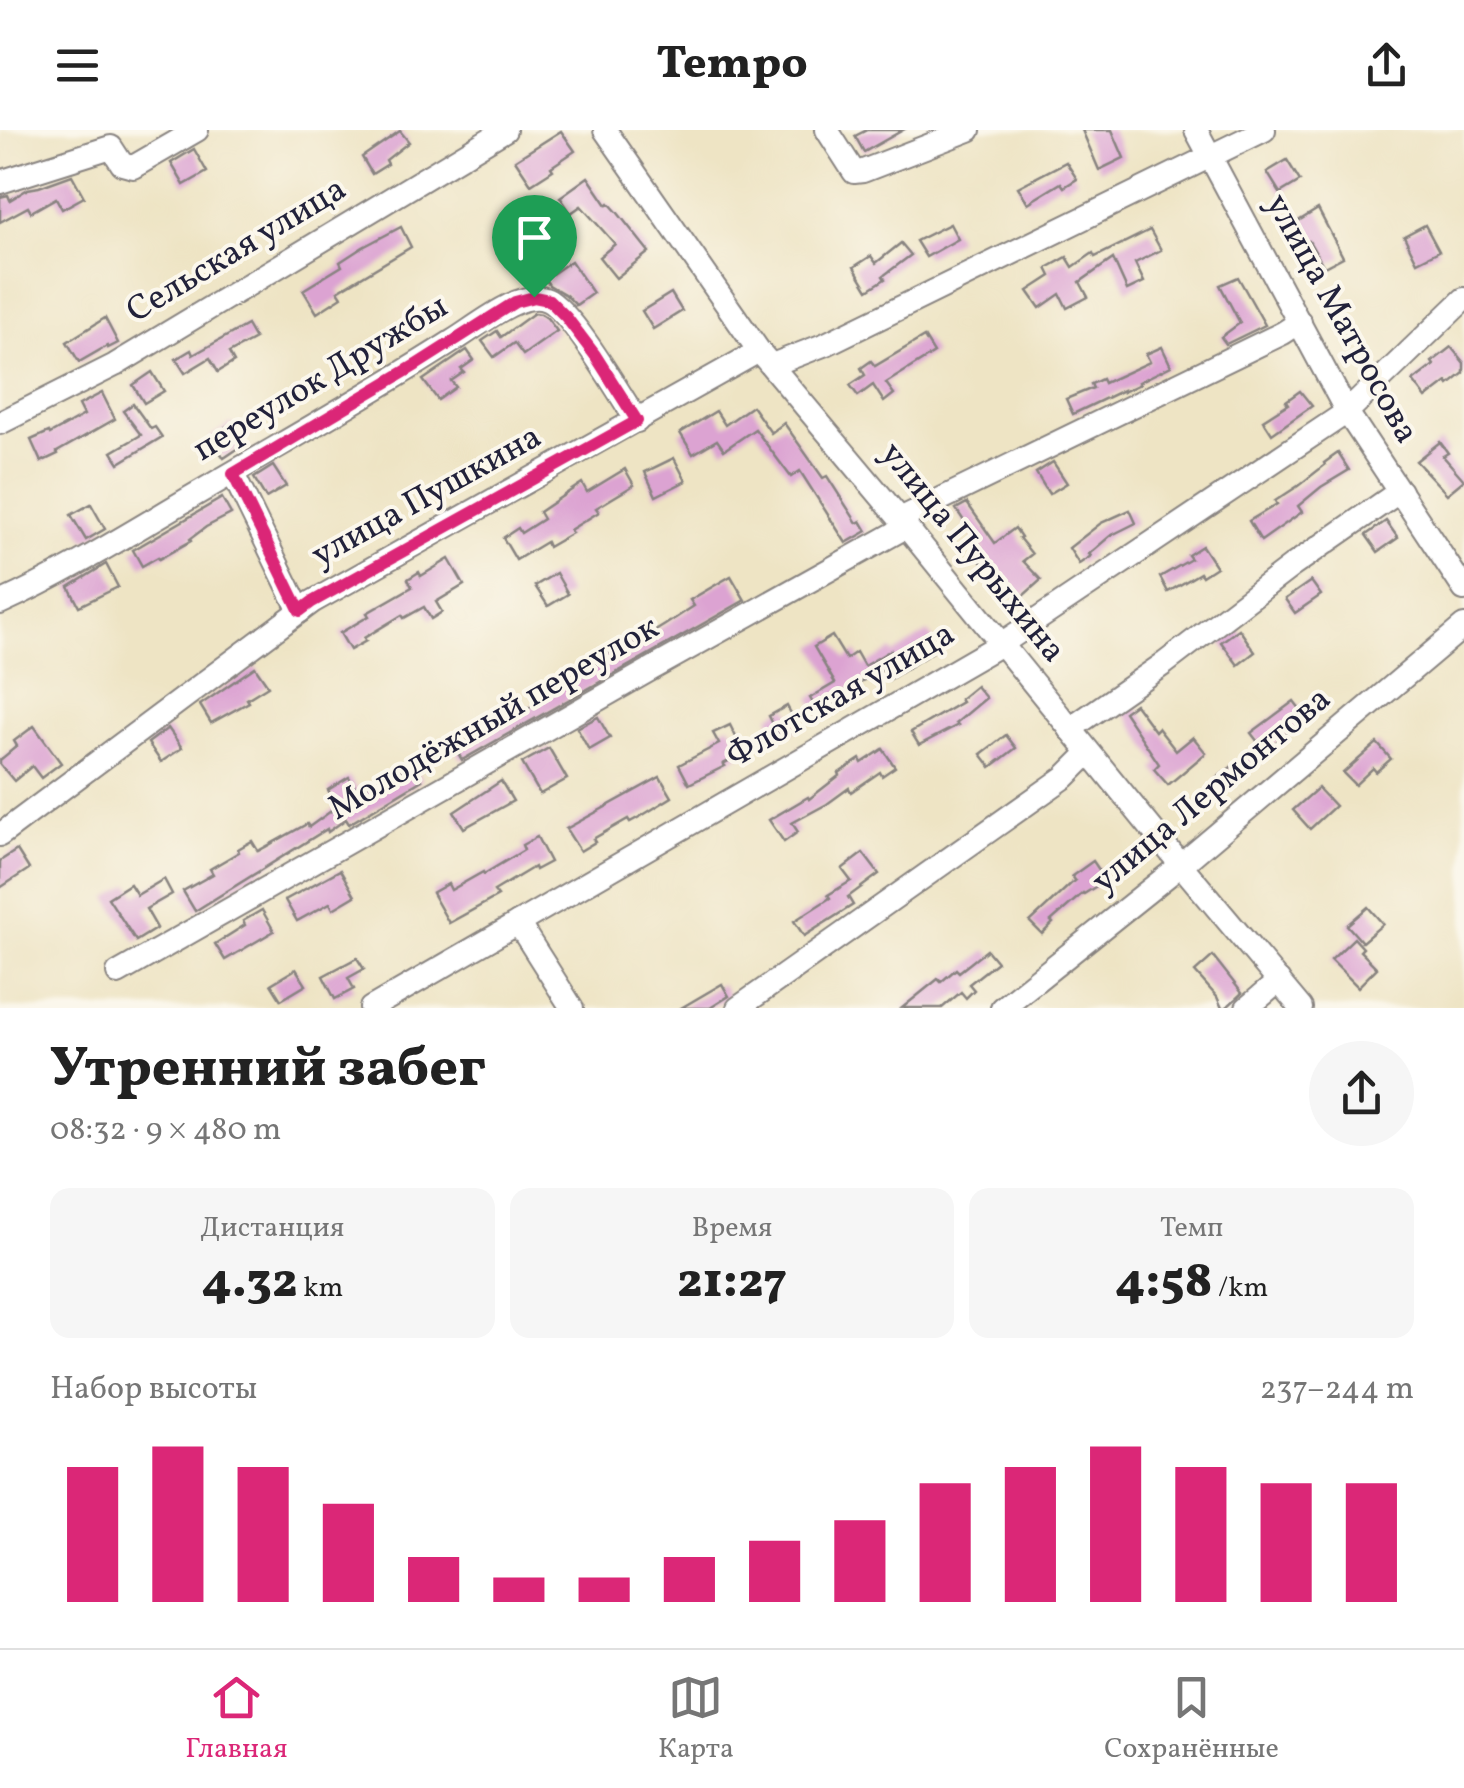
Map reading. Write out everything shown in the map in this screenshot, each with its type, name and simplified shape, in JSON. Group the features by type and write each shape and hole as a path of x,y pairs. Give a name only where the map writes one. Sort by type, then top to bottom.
{"street":[{"path":"0,182 109,139 122,164 133,167 198,130"},
{"name":"Сельская улица","path":"0,424 114,365 505,130"},
{"name":"улица Пурыхина","path":"604,130 766,358 1301,1008"},
{"path":"826,130 854,172 970,130"},
{"name":"улица Матросова","path":"1196,130 1347,412 1464,589"},
{"name":"улица Пушкина","path":"0,835 312,602 637,421 766,358 826,344 1264,130"},
{"name":"переулок Дружбы","path":"0,603 43,584 233,474 515,302 534,297 549,300 595,355 637,421"},
{"name":"Флотская улица","path":"371,1008 1001,644 1347,412 1464,299"},
{"name":"Молодёжный переулок","path":"118,973 903,523 1300,322"},
{"path":"233,474 300,611"},
{"path":"1070,729 1400,492"},
{"name":"улица Лермонтова","path":"1002,1008 1180,865 1464,626"},
{"path":"738,1008 1064,777 1090,753"},
{"path":"518,923 572,1008"},
{"path":"1247,1008 1279,981"}],"building":[{"path":"867,130 903,130 864,152 855,136"},
{"path":"1082,130 1112,130 1124,158 1099,170"},
{"path":"400,131 409,142 372,174 362,157"},
{"path":"561,131 575,151 531,184 515,160"},
{"path":"194,149 207,172 184,185 171,163"},
{"path":"1287,160 1300,181 1280,193 1267,172"},
{"path":"1066,162 1077,179 1064,187 1061,183 1028,203 1018,187"},
{"path":"72,175 84,197 62,209 56,198 31,212 28,207 0,222 0,197 8,195 10,200 28,189"},
{"path":"588,177 649,252 616,278 599,257 615,244 581,206 571,213 560,197"},
{"path":"1318,209 1343,257 1324,267 1309,241 1304,244 1292,225"},
{"path":"950,224 958,239 926,257 916,241"},
{"path":"1425,225 1439,251 1417,262 1404,236"},
{"path":"401,227 411,247 338,291 342,297 317,313 303,290 342,266 340,262 363,247"},
{"path":"1150,230 1161,250 1135,263 1144,282 1127,290 1113,259 1080,282 1088,297 1067,308 1060,294 1040,308 1028,291 1051,276 1047,268 1067,257 1073,267 1093,253 1095,257"},
{"path":"901,243 911,255 868,290 854,267 871,256 876,263"},
{"path":"571,261 593,293 576,305 545,279"},
{"path":"1238,277 1265,325 1226,344 1221,337 1240,323 1220,285"},
{"path":"671,293 682,311 653,329 642,311"},
{"path":"534,313 547,318 557,331 523,355 514,343 494,357 482,341 497,331 501,337"},
{"path":"105,318 118,343 79,362 67,342"},
{"path":"247,325 255,339 229,353 234,362 218,372 210,358 185,373 176,359 191,350 193,355"},
{"path":"924,337 934,353 886,383 894,394 884,402 873,385 858,396 850,385 865,375 861,368 871,361 875,366"},
{"path":"1162,347 1171,366 1073,414 1066,399 1093,388 1091,384 1102,379 1104,383 1150,362 1146,354"},
{"path":"1451,347 1464,363 1464,373 1426,398 1413,381"},
{"path":"467,350 474,360 451,381 456,387 438,400 423,380"},
{"path":"152,372 164,391 144,403 133,385"},
{"path":"1300,391 1312,406 1272,434 1263,420"},
{"path":"102,393 115,419 41,462 31,440 84,415 79,405"},
{"path":"133,404 162,437 119,463 112,452 141,435 123,411"},
{"path":"752,406 771,433 784,423 823,478 827,476 857,523 861,521 867,531 846,543 800,471 791,477 755,429 724,450 717,440 693,454 680,433 716,411 725,425"},
{"path":"232,423 245,444 224,458 210,437"},
{"path":"1440,442 1448,453 1443,456 1464,480 1447,494 1416,461"},
{"path":"1338,453 1349,470 1321,487 1298,506 1302,512 1261,541 1249,521 1277,504 1275,501"},
{"path":"674,458 686,481 656,496 645,472"},
{"path":"1053,462 1067,483 1049,494 1036,473"},
{"path":"273,466 286,486 266,498 254,478"},
{"path":"625,469 634,485 596,508 599,512 570,530 572,533 548,547 546,542 516,560 503,538 518,528 521,533 543,519 539,512 582,483 587,492"},
{"path":"222,498 231,514 206,527 191,541 142,566 133,550"},
{"path":"967,503 995,543 1015,528 1032,554 1023,561 1041,580 1023,596 1004,575 1000,578 989,563 984,566 977,556 984,551 956,509"},
{"path":"91,504 105,529 86,540 71,515"},
{"path":"1130,510 1136,523 1110,536 1079,564 1069,548 1101,523"},
{"path":"1386,521 1398,538 1378,552 1366,535"},
{"path":"1202,546 1216,567 1168,592 1160,577 1191,559 1188,555"},
{"path":"449,559 464,585 436,602 442,612 431,619 424,607 404,618 402,615 350,650 340,633 412,587 408,579 419,572 421,576"},
{"path":"106,564 118,587 79,606 69,587"},
{"path":"556,573 568,594 548,606 535,586"},
{"path":"731,576 745,600 462,760 455,748 468,741 470,745 561,688 558,684 574,674 575,677 629,641 631,646 665,625 694,606 690,600"},
{"path":"1311,581 1321,595 1295,613 1285,599"},
{"path":"1239,629 1255,652 1238,665 1221,642"},
{"path":"928,632 939,648 889,680 883,669 852,687 831,700 837,710 822,719 810,698 835,683 814,647 832,636 846,659 856,652 864,666 891,650 893,654"},
{"path":"255,667 268,686 247,699 249,702 211,723 200,705"},
{"path":"976,686 986,698 958,725 919,745 911,732 962,702 960,699"},
{"path":"1294,701 1307,718 1265,751 1251,733"},
{"path":"1135,704 1176,751 1193,737 1206,753 1168,785 1154,769 1159,764 1124,712"},
{"path":"787,706 799,728 780,738 769,716"},
{"path":"598,717 610,738 589,750 577,728"},
{"path":"730,725 744,753 689,784 679,765 719,744 713,733"},
{"path":"34,726 61,763 41,778 32,766 14,781 0,760 17,746 14,741"},
{"path":"168,728 182,748 161,762 148,743"},
{"path":"1006,735 1016,748 991,767 981,754"},
{"path":"1377,743 1391,759 1376,772 1373,768 1355,785 1343,773"},
{"path":"549,748 567,779 540,794 522,763"},
{"path":"883,749 895,767 882,776 880,772 851,792 849,788 792,823 798,832 784,842 769,820 809,799 860,759 862,763"},
{"path":"1253,750 1261,760 1225,788 1217,778"},
{"path":"411,764 422,780 349,824 346,819 328,832 327,829 195,911 183,891 213,874 210,869 239,852 238,849 252,841 258,851 307,824 309,827 338,806 328,790 349,777 358,791 384,776 386,781"},
{"path":"660,777 672,797 593,839 595,842 580,851 566,829"},
{"path":"501,781 513,801 464,828 454,812"},
{"path":"1318,788 1335,806 1310,829 1293,810"},
{"path":"537,837 550,862 494,891 498,896 449,923 432,893 448,884 451,890 484,874 524,850 522,845"},
{"path":"17,850 29,869 0,888 0,861"},
{"path":"863,853 879,874 848,897 853,905 804,936 794,921 851,881 842,869"},
{"path":"1093,861 1106,880 1083,893 1042,934 1030,922 1075,880 1072,876"},
{"path":"340,870 355,896 333,909 330,903 297,921 285,900"},
{"path":"164,879 172,894 146,909 157,928 136,941 108,898 130,884 137,895"},
{"path":"1368,907 1383,924 1362,942 1347,925"},
{"path":"262,910 274,931 225,960 215,944"},
{"path":"1354,938 1363,948 1360,951 1377,968 1358,987 1331,960"},
{"path":"987,950 997,962 969,984 974,990 966,998 961,992 942,1008 902,1008 938,979 941,982 956,969 959,972"},
{"path":"1213,956 1242,993 1226,1008 1222,1008 1195,972"},
{"path":"357,958 364,969 348,978 354,989 335,999 323,976"},
{"path":"296,969 306,985 281,1000 271,984"},
{"path":"722,984 729,996 710,1008 681,1008"}],"route":[{"path":"534,297 549,300 566,317 637,421 300,611 233,474 515,302 534,297"}]}
